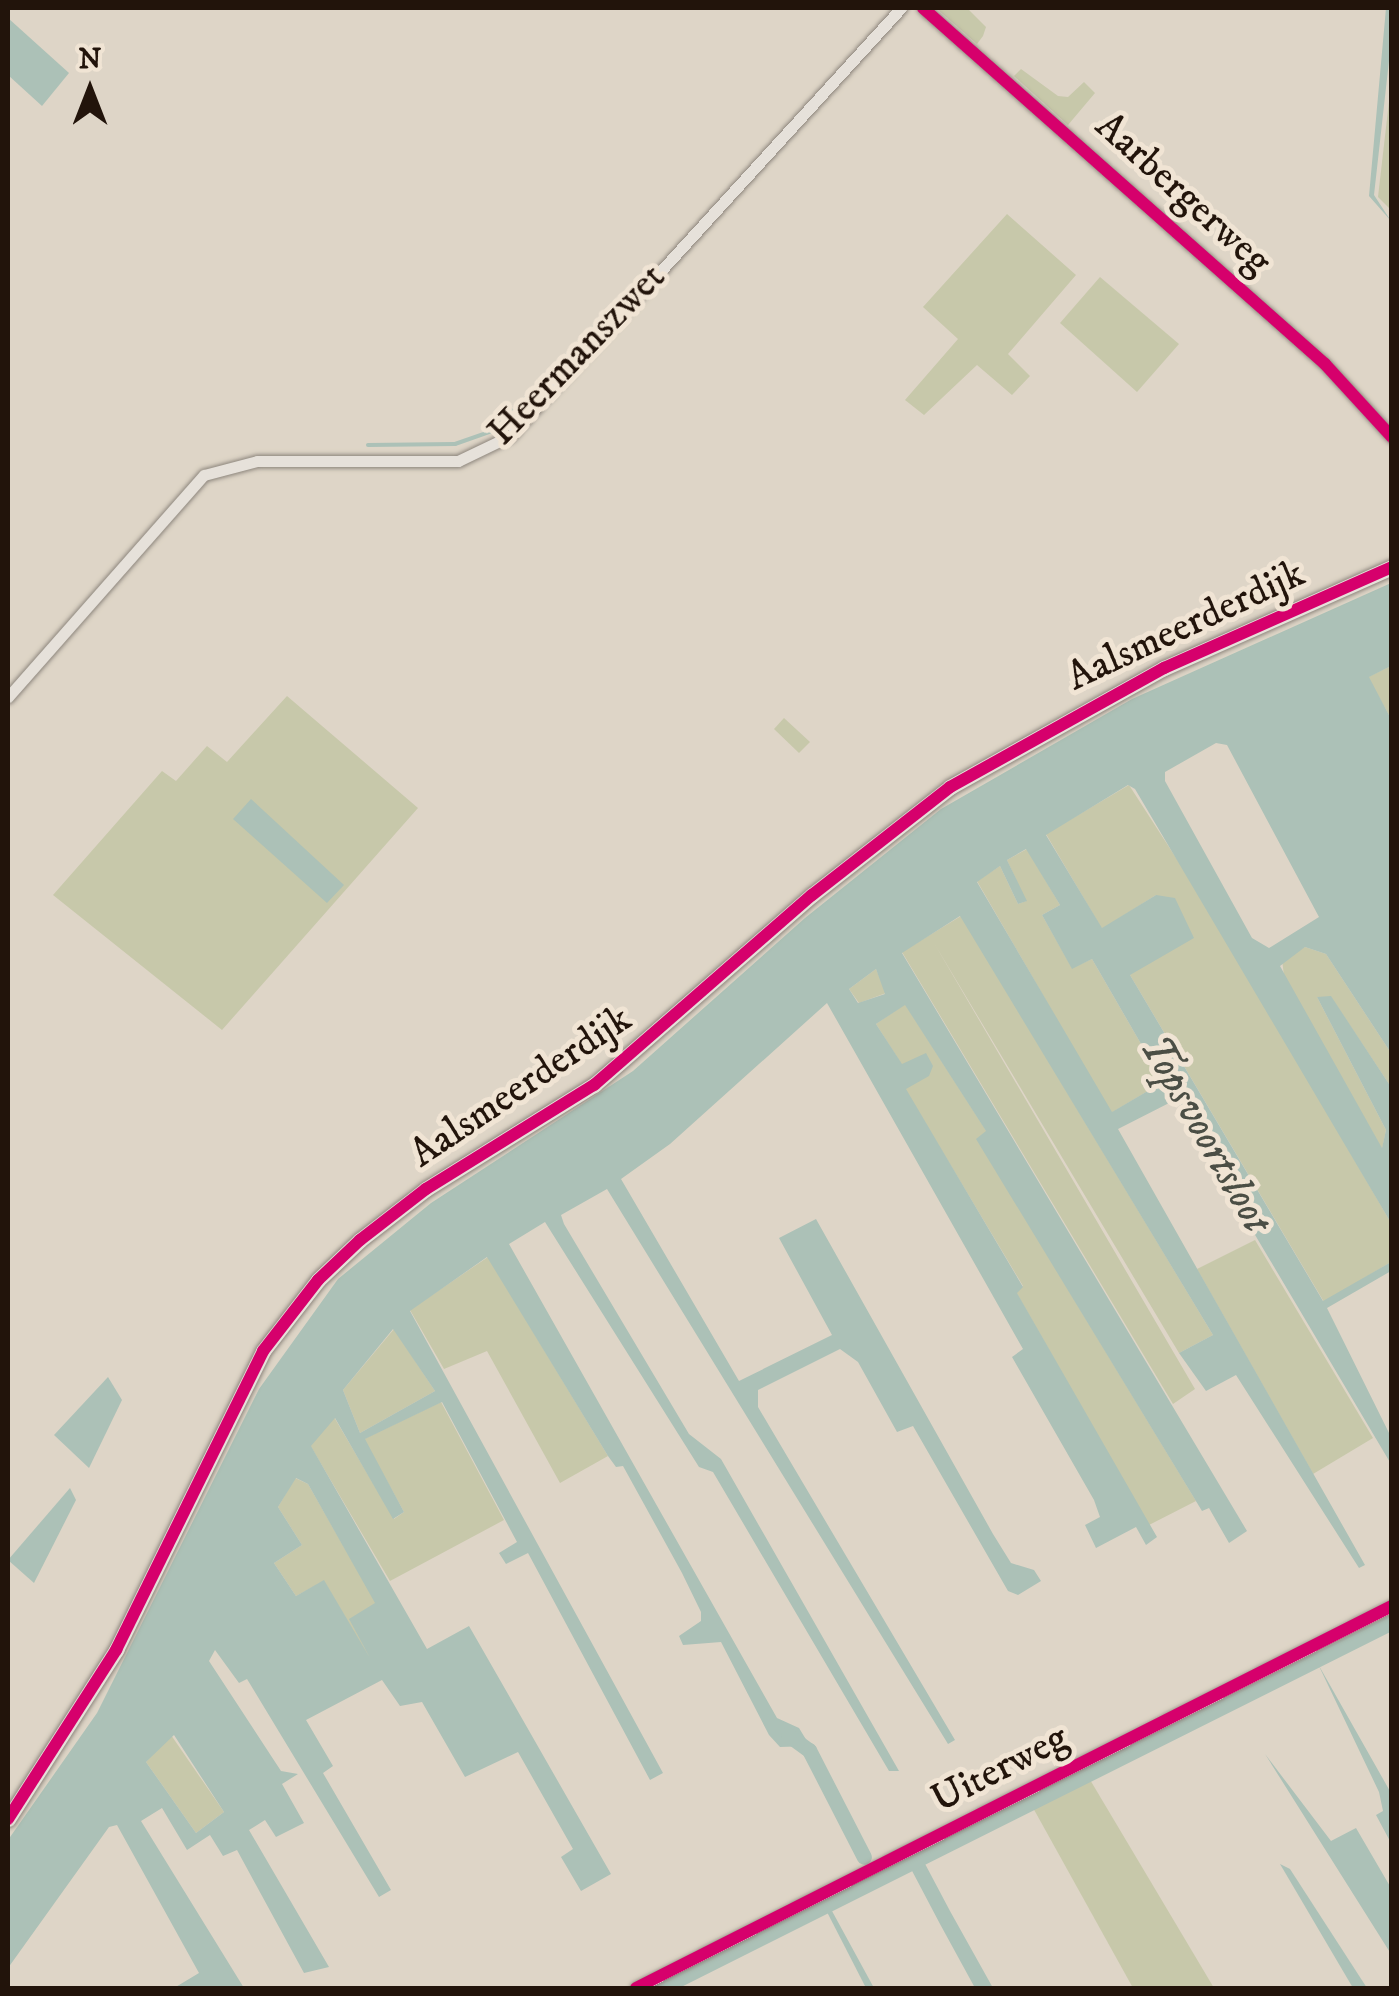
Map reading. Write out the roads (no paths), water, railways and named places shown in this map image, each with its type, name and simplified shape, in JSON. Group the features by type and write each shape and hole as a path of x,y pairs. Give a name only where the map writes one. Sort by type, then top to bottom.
{"street":[{"name":"Heermanszwet","path":"8,698 204,474 257,461 458,461 510,436 901,8"},
{"name":"Aarbergerweg","path":"923,8 1325,364 1392,437"},
{"name":"Aalsmeerderdijk","path":"8,1818 116,1650 263,1351 360,1240 426,1189 594,1085 812,895 950,787 1164,668 1392,567"},
{"name":"Uiterweg","path":"636,1988 1392,1606"}],"water":[{"path":"1386,8 1391,8 1392,34 1374,195 1391,221 1369,196"},
{"path":"8,18 69,73 42,106 8,75"},
{"name":"Topsvoortsloot","path":"1391,583 1391,666 1369,677 1391,719 1391,1053 1326,954 1305,947 1280,966 1382,1148 1386,1130 1317,997 1331,996 1391,1087 1391,1223 1135,789 1128,785 1046,835 1102,928 1156,895 1175,898 1194,938 1130,975 1323,1301 1391,1262 1391,1271 1327,1308 1391,1437 1391,1464 1175,1100 1118,1129 1365,1565 1359,1568 1236,1375 1206,1391 1179,1353 1213,1335 960,916 902,953 1247,1531 1229,1543 1209,1508 1202,1511 976,1139 986,1131 905,1005 876,1024 902,1064 926,1053 933,1066 929,1076 906,1089 1023,1287 1017,1293 1157,1537 1146,1545 1136,1527 1096,1548 1085,1525 1100,1517 1094,1500 1012,1357 1023,1349 827,1003 670,1144 621,1179 739,1381 832,1335 779,1238 816,1219 1011,1563 1034,1570 1041,1581 1018,1595 1008,1591 913,1426 897,1432 858,1362 840,1349 758,1390 758,1407 955,1740 948,1744 607,1189 561,1215 564,1224 689,1434 721,1459 899,1771 889,1771 713,1472 699,1467 545,1222 509,1244 777,1718 799,1728 810,1746 780,1747 769,1735 721,1642 683,1645 679,1636 701,1621 701,1612 682,1573 623,1466 616,1467 608,1456 487,1257 410,1311 663,1773 650,1780 528,1553 506,1564 499,1553 517,1542 442,1402 365,1439 404,1512 393,1519 335,1418 311,1446 427,1649 469,1626 611,1874 581,1891 561,1857 573,1849 518,1752 465,1777 422,1702 400,1706 382,1680 306,1720 333,1766 323,1773 391,1890 379,1897 247,1679 239,1683 215,1650 209,1661 281,1771 298,1774 282,1784 304,1823 276,1837 265,1820 249,1830 329,1967 304,1973 237,1850 223,1856 210,1835 187,1850 162,1808 141,1821 244,1988 174,1988 199,1973 117,1825 109,1827 8,1968 8,1840 97,1713 259,1389 338,1279 431,1203 633,1071 805,918 941,809 1132,699","holes":["1216,743 1227,745 1319,917 1269,948 1252,938 1165,781 1165,772","1026,849 1060,905 1042,915 1072,969 1092,959 1163,1082 1112,1112 977,882 1000,866 1018,904 1027,901 1007,860","876,969 885,994 858,1003 849,989","393,1329 435,1391 360,1433 343,1390","296,1478 308,1484 375,1603 349,1619 370,1658 324,1580 296,1596 274,1563 302,1545 278,1507","174,1735 224,1812 196,1833 146,1762"]},
{"path":"251,799 344,885 327,903 233,819"},
{"path":"108,1377 122,1400 89,1468 54,1435"},
{"path":"70,1488 76,1500 34,1583 8,1560"},
{"path":"1318,1664 1391,1793 1391,1843 1376,1815 1383,1811 1379,1792"},
{"path":"1265,1754 1331,1841 1356,1828 1391,1888 1391,1954"},
{"path":"923,1860 993,1988 975,1988 940,1924 910,1867"},
{"path":"1280,1864 1290,1869 1367,1988 1353,1988"},
{"path":"832,1911 874,1988 866,1988 827,1912"}],"waterway":[{"path":"368,445 455,444 495,430 619,301"},
{"path":"661,1988 1392,1622"},
{"path":"788,1735 809,1750 864,1857"}]}
